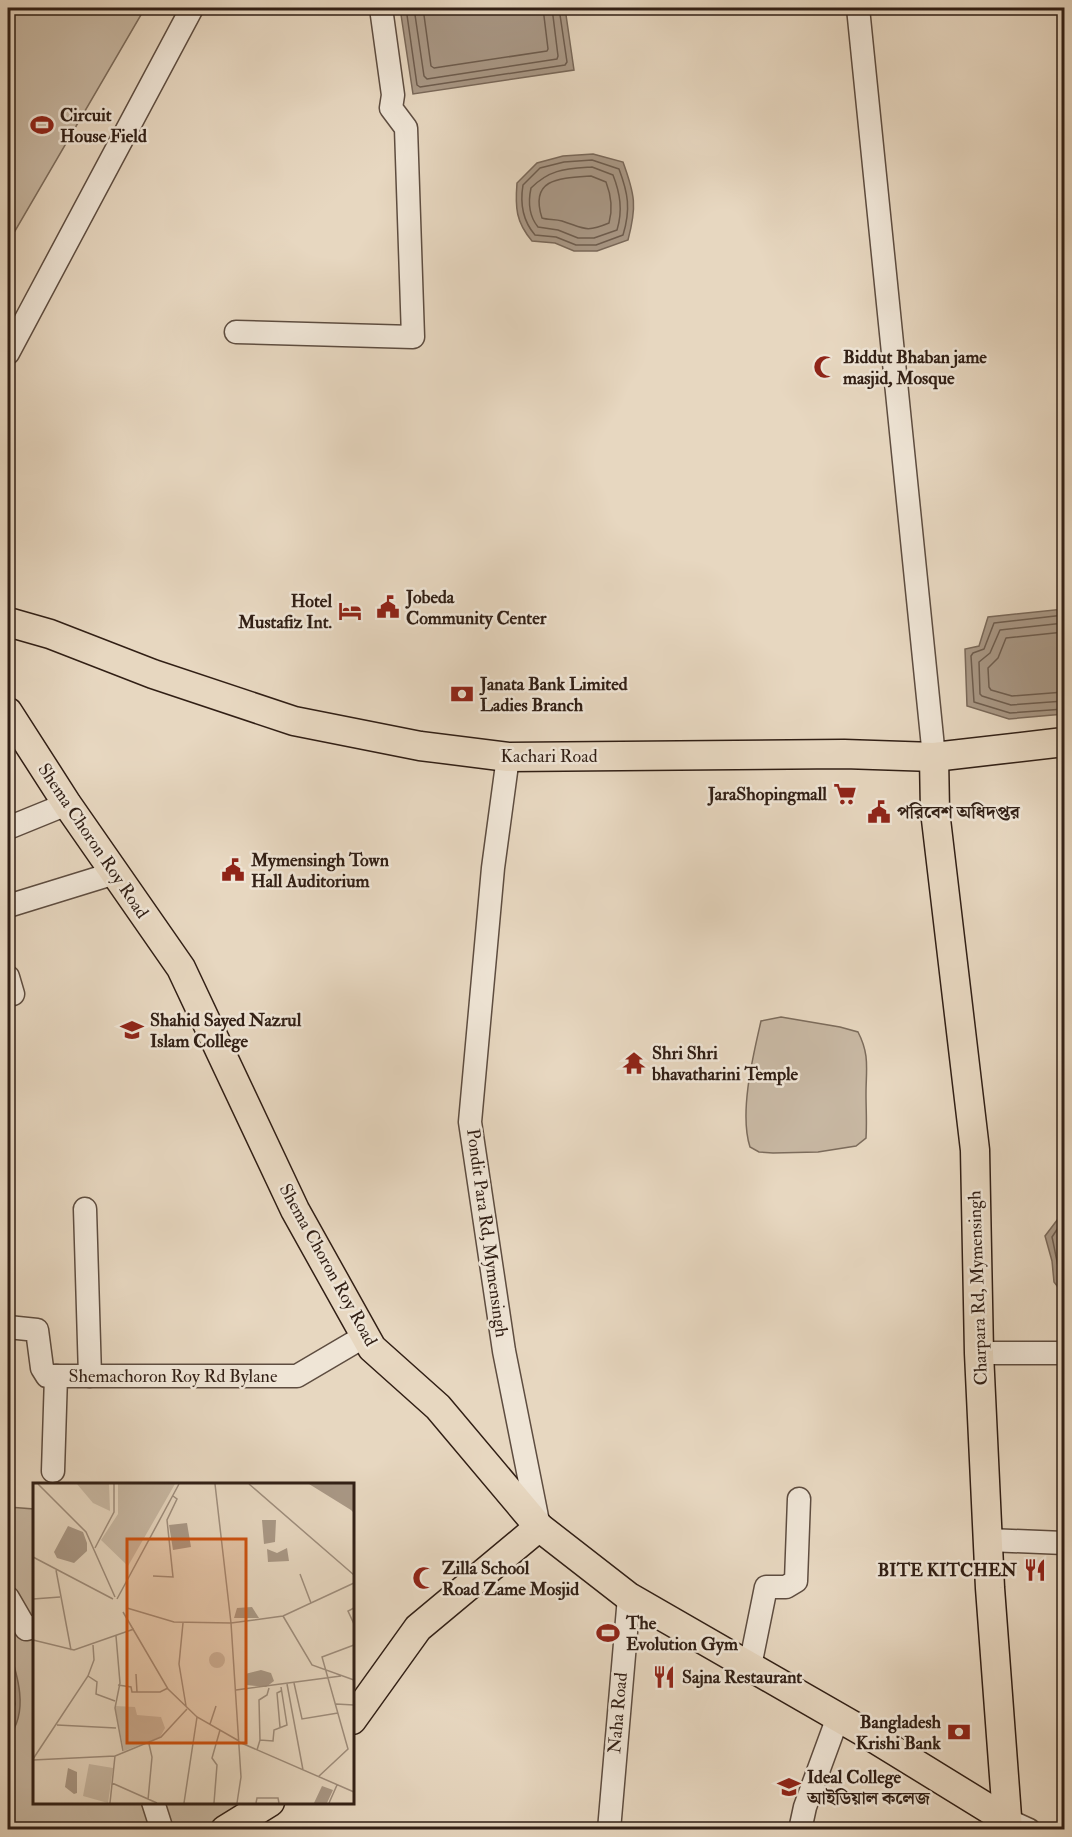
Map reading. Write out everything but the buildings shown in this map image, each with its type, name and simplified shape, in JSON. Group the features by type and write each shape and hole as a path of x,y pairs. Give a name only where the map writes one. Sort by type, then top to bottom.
{"main road":[{"name":"Kachari Road","path":"8,622 50,634 153,674 294,721 420,747 508,757 844,754 934,757 1065,741"},
{"path":"8,631 8,642 50,634"},
{"name":"Shema Choron Roy Road","path":"8,712 67,804 181,968 295,1209 372,1348 438,1407 539,1527 629,1597 838,1717 1015,1826"},
{"name":"Charpara Rd, Mymensingh","path":"934,757 935,811 975,1150 979,1353 988,1540 1015,1826"},
{"path":"354,1717 418,1628 539,1527"},
{"path":"225,1830 268,1804"}],"street":[{"path":"8,354 192,8"},
{"path":"236,332 413,337 406,128 391,108 393,95 381,8"},
{"path":"858,8 934,757"},
{"name":"Pondit Para Rd, Mymensingh","path":"508,757 493,868 470,1122 504,1351 539,1527"},
{"path":"8,828 67,804"},
{"path":"8,906 115,873"},
{"path":"85,1209 90,1376"},
{"name":"Shemachoron Roy Rd Bylane","path":"8,1327 37,1330 42,1368 47,1376 297,1376 365,1336"},
{"path":"979,1353 1065,1353"},
{"path":"53,1471 56,1376"},
{"path":"750,1666 766,1587 786,1587 796,1581 799,1499"},
{"path":"988,1540 1065,1543"},
{"name":"Naha Road","path":"609,1830 629,1597"},
{"path":"8,1598 26,1629 33,1627"},
{"path":"800,1830 805,1807 838,1717"},
{"path":"153,1804 162,1830"}],"shaded area":[{"name":"Circuit House Field","path":"8,8 145,8 8,243"},
{"path":"781,1017 858,1032 862,1040 866,1062 866,1138 856,1146 818,1152 773,1153 759,1152 750,1147 746,1118 747,1101 751,1067 761,1021"},
{"path":"8,1507 33,1509 33,1804 247,1804 202,1829 8,1829"}],"water":[{"path":"400,8 565,8 574,70 413,94"},
{"path":"593,154 623,162 630,183 634,209 628,240 597,251 574,251 555,243 532,241 518,214 517,183 537,163 563,156"},
{"path":"1064,609 1064,714 1009,719 967,706 965,649 979,646 988,617"},
{"path":"1064,1211 1064,1295 1054,1282 1052,1261 1045,1236"},
{"path":"8,1646 18,1680 20,1705 15,1727 8,1737"}],"place":[{"name":"Circuit House Field","path":"42,125"},
{"name":"Biddut Bhaban jame masjid, Mosque","path":"825,367"},
{"name":"Jobeda Community Center","path":"388,607"},
{"name":"Hotel Mustafiz Int.","path":"350,611"},
{"name":"Janata Bank Limited Ladies Branch","path":"462,694"},
{"name":"JaraShopingmall","path":"845,794"},
{"name":"পরিবেশ অধিদপ্তর","path":"879,812"},
{"name":"Mymensingh Town Hall Auditorium","path":"233,870"},
{"name":"Shahid Sayed Nazrul Islam College","path":"132,1030"},
{"name":"Shri Shri bhavatharini Temple","path":"634,1063"},
{"name":"BITE KITCHEN","path":"1035,1570"},
{"name":"Zilla School Road Zame Mosjid","path":"424,1578"},
{"name":"The Evolution Gym","path":"608,1633"},
{"name":"Sajna Restaurant","path":"664,1677"},
{"name":"Bangladesh Krishi Bank","path":"959,1732"},
{"name":"Ideal College আইডিয়াল কলেজ","path":"789,1787"}]}
